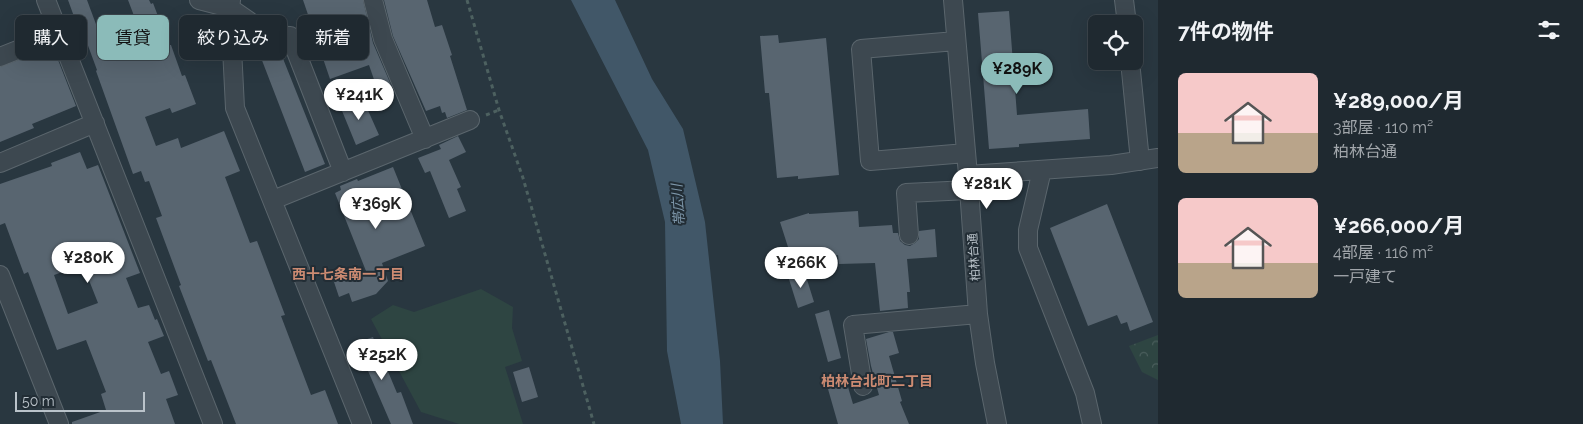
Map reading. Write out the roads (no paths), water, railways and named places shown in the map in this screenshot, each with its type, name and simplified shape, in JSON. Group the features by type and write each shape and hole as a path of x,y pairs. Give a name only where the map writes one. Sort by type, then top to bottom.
{"street":[{"path":"46,0 52,15"},
{"path":"199,0 231,4 269,35 290,36 343,172"},
{"path":"373,0 383,39 425,139"},
{"name":"柏林台通","path":"953,0 969,182 978,314 996,424"},
{"path":"1124,0 1125,15"},
{"path":"231,4 235,108 362,424"},
{"path":"956,42 861,49 870,161 966,153"},
{"path":"0,57 15,51"},
{"path":"70,60 213,424"},
{"path":"1131,70 1140,161"},
{"path":"273,200 470,120"},
{"path":"0,163 95,123"},
{"path":"909,234 906,194 1042,170 1111,165 1158,158"},
{"path":"1042,170 1028,230 1028,248 1085,393 1092,424"},
{"path":"0,275 59,424"},
{"path":"863,386 853,325 978,314"}],"water":[{"name":"帯広川","path":"571,0 615,0 652,79 683,129 705,222 720,361 723,424 681,424 667,351 665,222 648,150"}],"district":[{"name":"西十七条南一丁目","path":"348,274"},
{"name":"柏林台北町二丁目","path":"877,381"}]}
